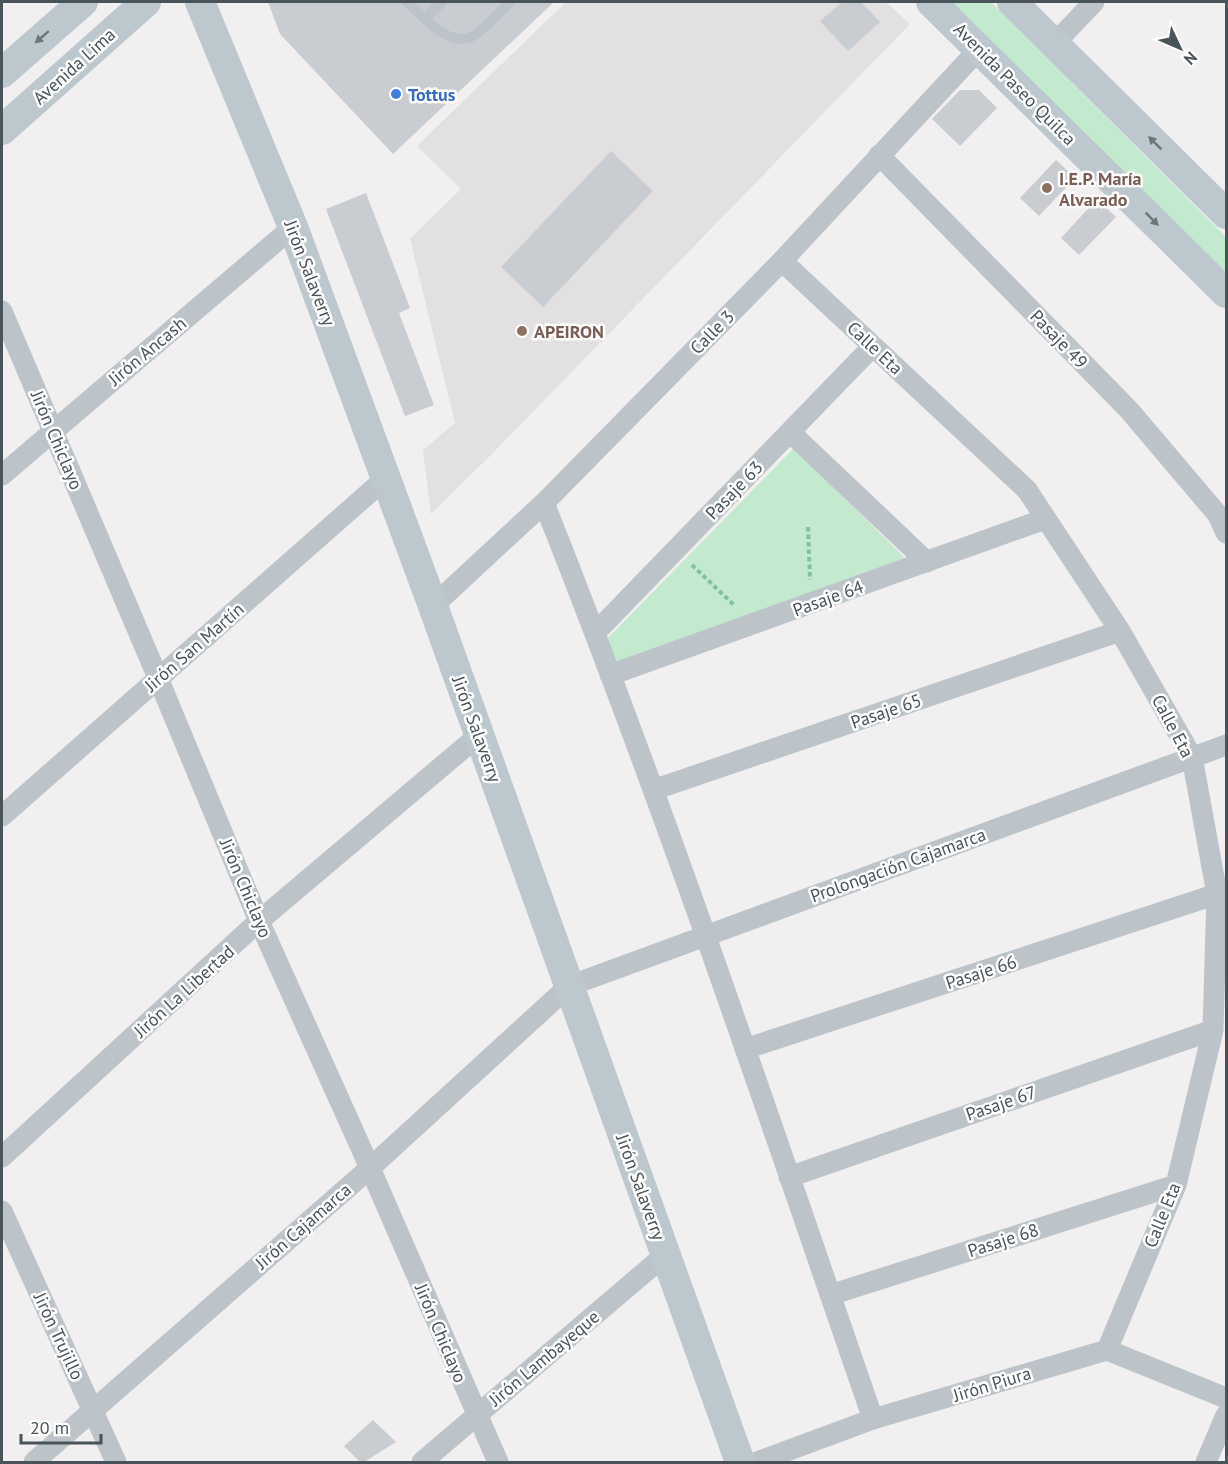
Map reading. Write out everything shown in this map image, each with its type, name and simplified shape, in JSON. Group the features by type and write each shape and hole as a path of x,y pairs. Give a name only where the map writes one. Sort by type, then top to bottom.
{"street":[{"path":"2,73 83,2"},
{"name":"Avenida Lima","path":"2,130 146,2"},
{"name":"Jirón Salaverry","path":"200,2 293,227 386,478 740,1462"},
{"name":"Avenida Paseo Quilca","path":"931,2 1227,293"},
{"path":"1012,2 1227,214"},
{"path":"1055,43 1094,2"},
{"name":"Calle 3","path":"433,606 543,503 782,261 980,48"},
{"name":"Pasaje 49","path":"879,155 1129,410 1218,515 1227,533"},
{"name":"Jirón Ancash","path":"2,475 52,430 293,227"},
{"name":"Calle Eta","path":"782,261 1027,490 1119,631 1192,757 1217,894 1214,1030 1176,1185 1107,1350"},
{"name":"Jirón Chiclayo","path":"2,311 260,921 498,1462"},
{"name":"Pasaje 63","path":"596,633 873,346"},
{"path":"790,432 927,562"},
{"name":"Jirón San Martín","path":"2,816 386,478"},
{"path":"543,503 596,633 706,936 873,1419"},
{"name":"Pasaje 64","path":"610,675 1045,519"},
{"name":"Pasaje 65","path":"653,790 1119,631"},
{"name":"Jirón La Libertad","path":"2,1157 260,921 479,735"},
{"name":"Prolongación Cajamarca","path":"569,986 1227,745"},
{"name":"Pasaje 66","path":"745,1049 1217,894"},
{"name":"Jirón Cajamarca","path":"34,1462 370,1168 569,986"},
{"name":"Pasaje 67","path":"789,1177 1214,1030"},
{"name":"Pasaje 68","path":"830,1295 1176,1185"},
{"name":"Jirón Trujillo","path":"2,1211 116,1462"},
{"name":"Jirón Lambayeque","path":"422,1462 665,1255"},
{"path":"1107,1350 1227,1398"},
{"name":"Jirón Piura","path":"757,1462 873,1419 1107,1350"},
{"path":"1206,1462 1227,1415"}],"lane":[{"path":"407,2 448,36 459,40 475,35 510,2"},
{"path":"425,18 442,2"}],"path":[{"path":"808,527 810,582"},
{"path":"676,550 754,624"}],"shaded area":[{"name":"APEIRON","path":"566,2 886,2 910,24 431,514 423,450 455,423 410,239 461,189 417,146"}],"green space":[{"path":"942,2 991,2 1226,237 1226,277"},
{"path":"794,448 908,561 616,662 606,640"}],"building":[{"name":"Tottus","path":"268,2 554,2 393,154 280,34"},
{"path":"842,2 861,2 880,22 848,51 820,21"},
{"path":"960,90 979,90 997,108 960,146 932,119"},
{"path":"611,151 653,191 543,307 501,267"},
{"name":"I.E.P. María Alvarado","path":"1056,160 1075,178 1039,216 1020,198"},
{"path":"366,193 410,308 399,313 434,405 405,416 326,209"},
{"path":"1097,199 1116,217 1079,255 1061,238"},
{"path":"373,1420 396,1442 364,1462 360,1462 344,1446"}],"place":[{"name":"Tottus","path":"396,94"},
{"name":"I.E.P. María Alvarado","path":"1047,188"},
{"name":"APEIRON","path":"522,331"}]}
